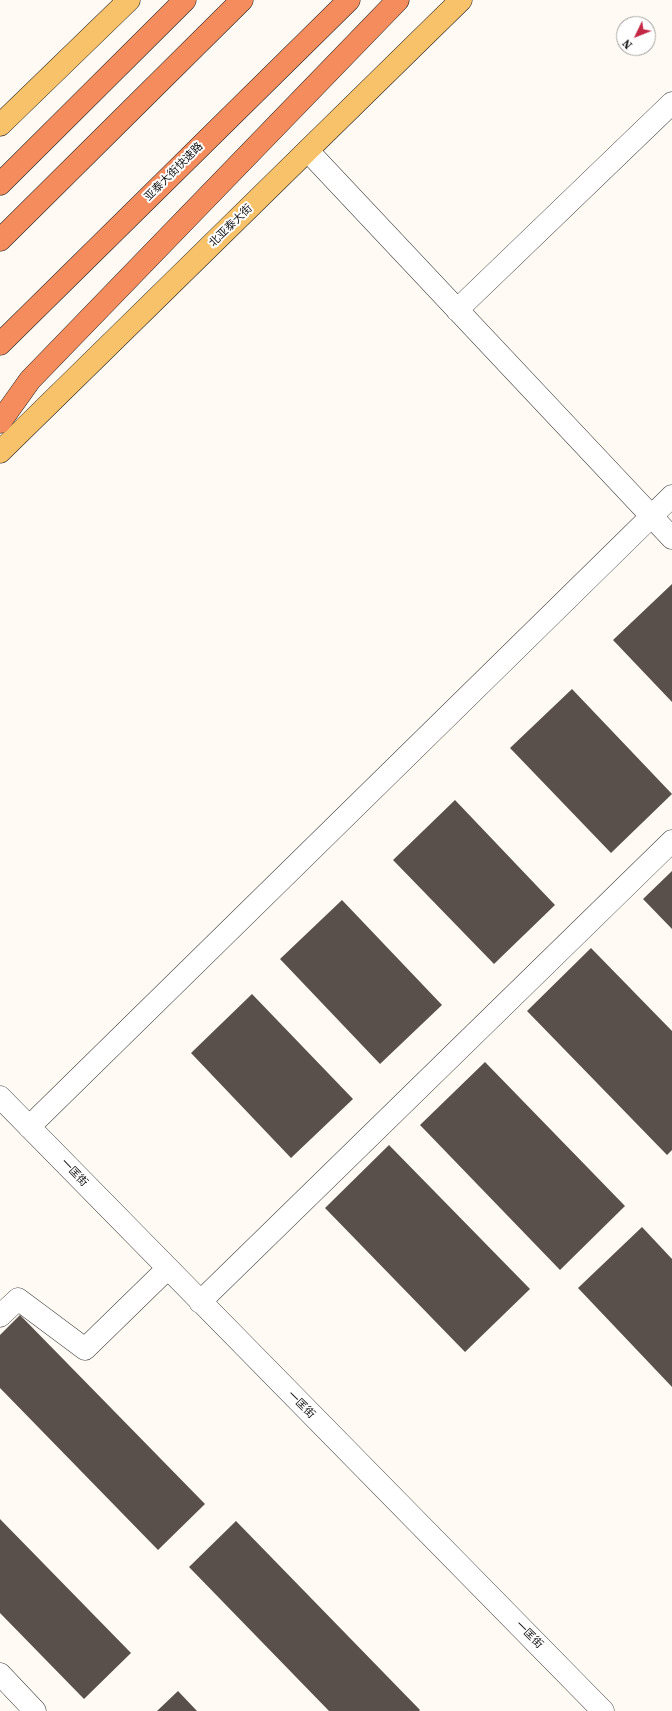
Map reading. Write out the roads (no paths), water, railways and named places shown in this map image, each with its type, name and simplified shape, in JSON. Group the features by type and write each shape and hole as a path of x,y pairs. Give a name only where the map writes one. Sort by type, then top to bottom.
{"highway":[{"path":"0,184 185,0"},
{"path":"0,240 242,0"},
{"name":"亚泰大街快速路","path":"0,344 349,0"},
{"path":"0,422 30,380 398,0"}],"main road":[{"path":"0,125 129,0"},
{"name":"北亚泰大街","path":"0,452 462,0"}],"street":[{"path":"457,310 672,103"},
{"path":"308,151 672,538"},
{"path":"29,1127 672,496"},
{"path":"200,1302 672,841"},
{"name":"一匡街","path":"0,1097 603,1711"},
{"path":"0,1316 18,1299 85,1349 168,1268"},
{"path":"0,1674 35,1711"}]}
